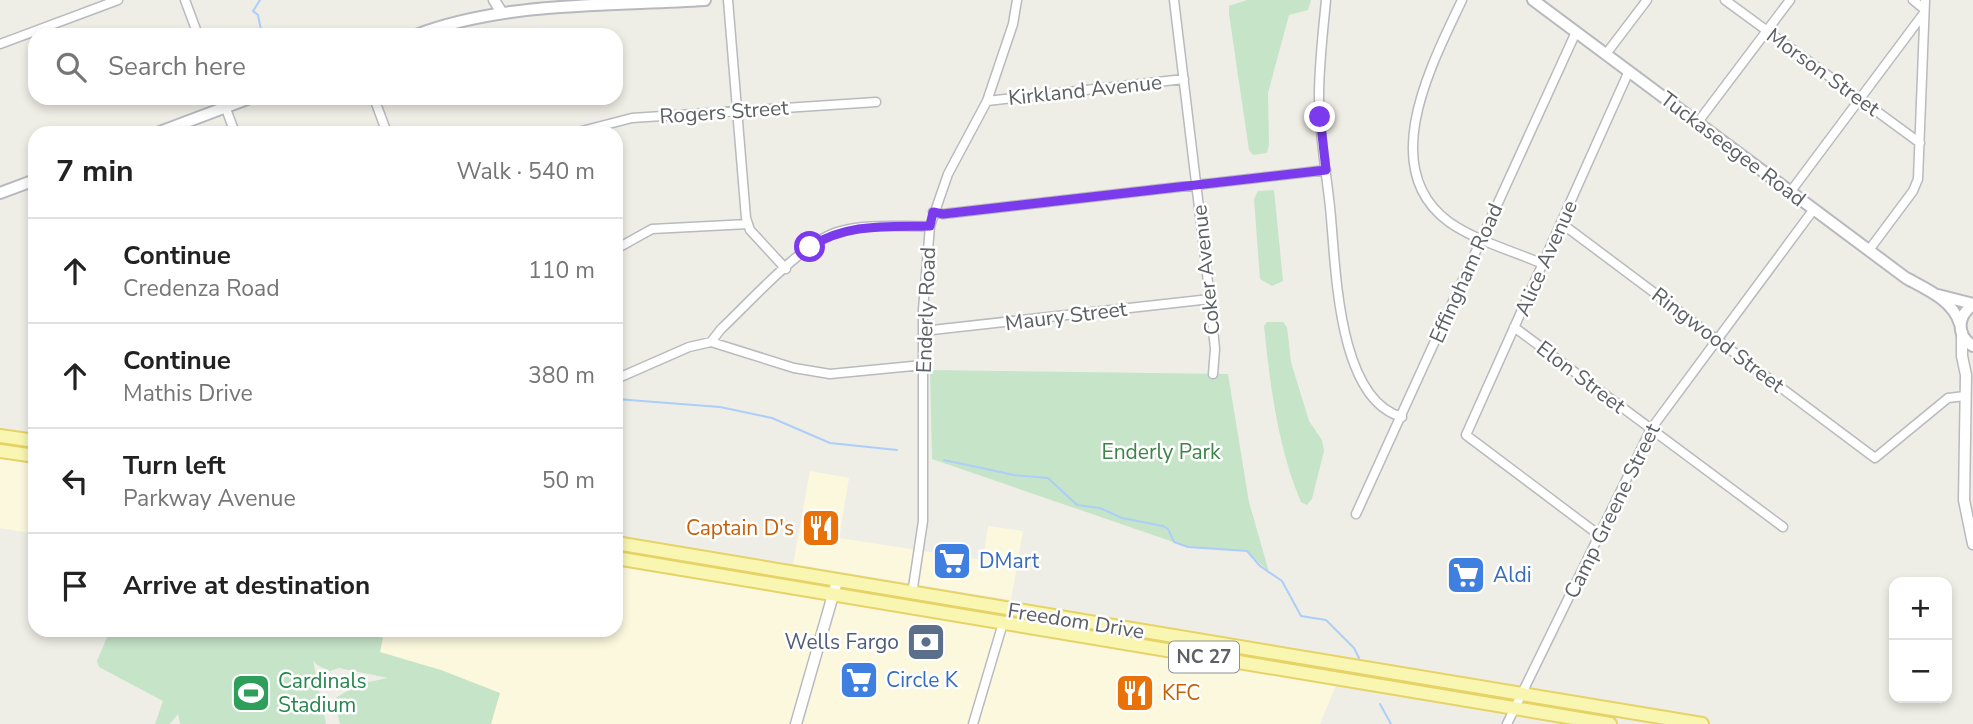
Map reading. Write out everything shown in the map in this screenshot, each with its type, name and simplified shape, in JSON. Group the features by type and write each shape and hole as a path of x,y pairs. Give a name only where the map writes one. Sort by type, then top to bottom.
{"main road":[{"path":"437,28 502,13 593,4 705,0"},
{"name":"Tuckaseegee Road","path":"1533,0 1906,278 1936,294 1973,304"},
{"path":"173,126 219,105"},
{"path":"0,193 28,183"},
{"name":"Tuckaseegee Road","path":"1936,294 1952,309 1973,346"},
{"path":"1961,328 1965,312 1973,304"},
{"path":"0,436 28,442"},
{"path":"4,452 14,444 28,443"},
{"path":"4,452 28,455"},
{"name":"Freedom Drive","path":"623,544 1702,724"},
{"name":"Freedom Drive","path":"623,559 1609,724"},
{"path":"1003,623 1011,615 1060,624 1080,622"},
{"path":"1213,658 1231,654 1262,659 1268,653"}],"street":[{"path":"43,28 117,0"},
{"path":"185,0 195,28"},
{"path":"494,0 502,13"},
{"path":"728,0 748,224 786,269"},
{"name":"Enderly Road","path":"912,594 923,521 923,331 930,226 948,174 987,101 1013,24 1017,0"},
{"name":"Coker Avenue","path":"1174,0 1210,299 1215,349 1213,374"},
{"path":"1326,0 1319,97 1341,314 1353,359 1376,404 1402,417"},
{"path":"1462,0 1418,101 1414,145 1420,179 1435,209 1452,224 1543,264"},
{"path":"1606,54 1647,0"},
{"name":"Morson Street","path":"1726,0 1920,143"},
{"path":"1698,122 1790,0"},
{"path":"1913,0 1925,7"},
{"path":"1791,191 1925,7"},
{"path":"1869,250 1915,187 1920,169 1925,7"},
{"name":"Effingham Road","path":"1356,514 1576,32"},
{"path":"0,44 28,33"},
{"name":"Alice Avenue","path":"1599,535 1466,435 1629,71"},
{"name":"Kirkland Avenue","path":"987,101 1184,79"},
{"name":"Rogers Street","path":"598,126 615,121 876,102"},
{"path":"224,105 232,126"},
{"path":"377,105 384,126"},
{"path":"933,212 943,214 1326,170"},
{"name":"Camp Greene Street","path":"1507,724 1651,429 1814,209"},
{"name":"Ringwood Street","path":"1561,223 1875,458 1948,398 1965,396"},
{"path":"623,245 652,229 748,224"},
{"path":"711,342 721,329 810,247 838,232 930,226"},
{"name":"Maury Street","path":"923,331 1210,299"},
{"name":"Elon Street","path":"1514,327 1783,527"},
{"path":"1961,328 1966,375 1964,508 1973,544"},
{"path":"623,376 689,347 711,342 794,368 830,374 923,365"},
{"path":"1966,375 1973,364"},
{"path":"796,724 837,581"},
{"path":"973,724 1003,623"}],"shaded area":[{"path":"0,457 28,462 28,533 0,528"},
{"path":"810,471 849,478 839,538 983,560 988,526 1023,531 1011,600 793,564"},
{"path":"623,566 831,602 794,724 491,724 314,637 623,637"},
{"path":"834,602 909,615 1001,625 1337,683 1320,724 797,724"}],"green space":[{"path":"1247,0 1311,0 1308,10 1289,15 1268,93 1267,153 1253,155 1249,150 1229,14 1229,6"},
{"path":"1274,190 1283,281 1272,286 1260,279 1254,199 1258,191"},
{"path":"1267,322 1283,322 1287,327 1291,362 1309,421 1322,440 1324,451 1312,499 1307,505 1301,502 1281,438 1266,348 1264,326"},
{"name":"Enderly Park","path":"930,370 1228,374 1249,502 1269,572 1247,551 1188,547 932,459"},
{"path":"107,637 380,637 383,638 380,652 441,670 500,693 491,724 340,724 334,699 359,684 388,678 339,668 330,671 313,660 326,724 180,724 178,714 170,724 155,724 163,701 99,667 97,661"}],"waterway":[{"path":"260,0 253,11 258,15 261,28"},
{"path":"623,400 720,407 772,418 830,443 897,450"},
{"path":"944,460 1014,475 1048,478 1077,505 1100,508 1122,518 1163,526 1168,529 1174,542 1188,547 1247,551 1260,566 1282,581 1301,616 1326,620 1354,648 1359,658"},
{"path":"1380,704 1391,724"}],"place":[{"name":"Captain D's","path":"821,528"},
{"name":"DMart","path":"952,561"},
{"name":"Aldi","path":"1466,575"},
{"name":"Wells Fargo","path":"926,642"},
{"name":"Circle K","path":"859,680"},
{"name":"Cardinals Stadium","path":"251,693"},
{"name":"KFC","path":"1135,693"}],"route":[{"path":"810,247 828,236 849,230 930,226 933,212 943,214 1326,170 1320,117"}]}
